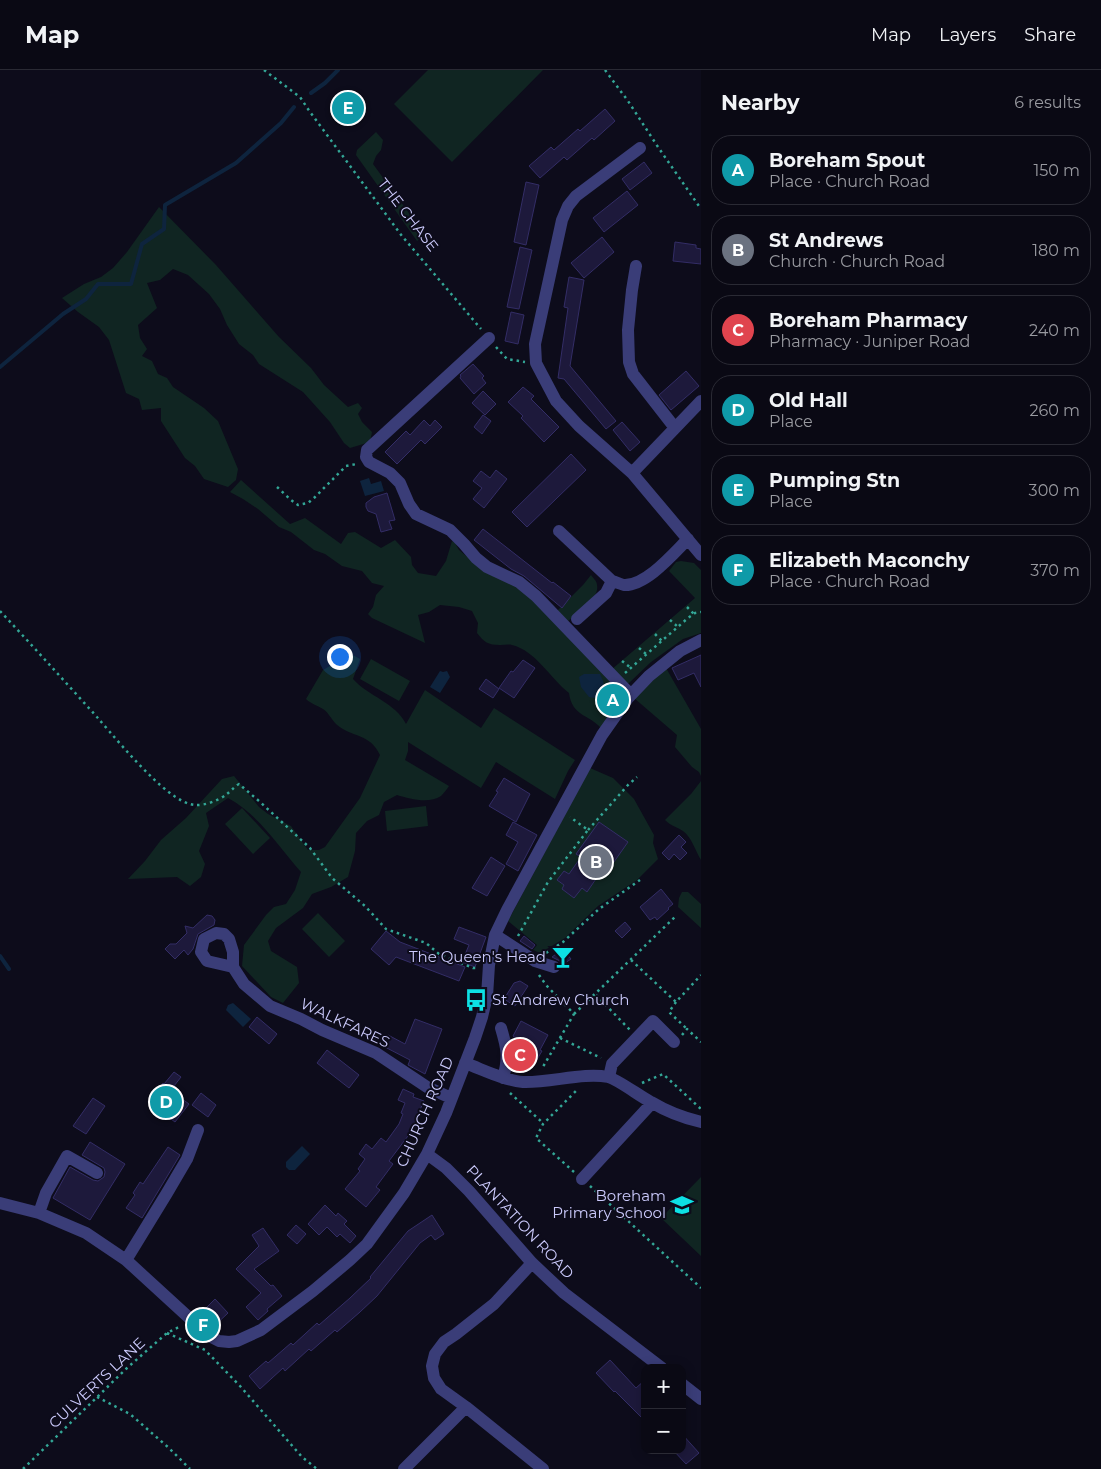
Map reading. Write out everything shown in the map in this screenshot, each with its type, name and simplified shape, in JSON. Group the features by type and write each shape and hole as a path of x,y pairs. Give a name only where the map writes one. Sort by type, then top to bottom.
{"street":[{"path":"640,148 576,196 568,206 562,220 535,344 536,363 556,402 579,426 632,473 701,555"},
{"path":"636,266 628,330 629,362 634,374 675,428"},
{"path":"489,338 367,450 366,457 369,462 390,474 400,483 409,504 416,514 450,530 487,567 519,582 536,596 631,695"},
{"path":"632,473 701,401"},
{"path":"559,531 612,581 623,585 635,584 647,578 688,539"},
{"path":"577,620 606,593 612,581"},
{"name":"CHURCH ROAD","path":"0,1203 39,1213 86,1233 126,1260 209,1336 219,1340 237,1341 261,1330 313,1291 367,1244 404,1193 427,1154 482,1017 495,935 506,910 602,735 631,695 650,676 680,651 701,640"},
{"path":"495,935 535,961 554,966"},
{"name":"WALKFARES","path":"233,967 244,984 270,1006 376,1053 427,1087 451,1098"},
{"path":"609,1077 612,1064 653,1021 674,1042"},
{"path":"501,1028 508,1054 503,1078"},
{"path":"465,1062 503,1078 524,1082 590,1076 609,1077 652,1103 701,1122"},
{"path":"582,1179 652,1103"},
{"path":"126,1260 187,1159 198,1130"},
{"name":"PLANTATION ROAD","path":"427,1154 446,1168 469,1191 532,1263 564,1293 657,1364"},
{"path":"39,1213 46,1193 67,1156 96,1173"},
{"path":"532,1263 494,1304 444,1342 435,1354 432,1366 434,1378 441,1389 466,1406 543,1469"},
{"path":"686,1387 701,1399"},
{"path":"404,1469 466,1406"}],"path":[{"name":"THE CHASE","path":"264,70 300,97 402,236 507,359 536,363"},
{"path":"605,70 701,209"},
{"path":"277,487 298,505 308,503 346,466 368,460"},
{"path":"686,606 694,614"},
{"path":"0,611 141,767 174,795 184,802 196,806 226,795 238,784 280,819 310,848 332,878 365,906 386,929 426,943 439,954 473,968 489,965"},
{"path":"617,680 694,614 701,612"},
{"path":"670,620 678,627"},
{"path":"655,634 662,641"},
{"path":"638,648 646,654"},
{"path":"622,661 631,668"},
{"path":"512,945 527,922 548,882 588,830 637,777"},
{"path":"562,811 588,830"},
{"path":"574,1014 546,985 539,975 535,961 563,942 599,909 640,880"},
{"path":"541,1081 544,1065 574,1014 676,917"},
{"path":"631,960 676,1002"},
{"path":"701,975 669,1012 701,1042"},
{"path":"596,995 637,1037"},
{"path":"674,1042 687,1030"},
{"path":"560,1038 612,1064"},
{"path":"630,1089 663,1074 701,1109"},
{"path":"590,1076 543,1124 536,1138 701,1288"},
{"path":"510,1092 543,1124"},
{"name":"CULVERTS LANE","path":"23,1469 127,1368 167,1333 191,1320"},
{"path":"167,1333 205,1350 240,1386 302,1457 316,1469"},
{"path":"97,1397 130,1414 190,1469"}],"green space":[{"path":"428,70 543,70 452,162 394,104"},
{"path":"376,132 383,140 381,150 373,164 425,235 417,241 356,155 357,150"},
{"path":"159,207 216,265 279,337 311,368 324,385 348,407 358,403 362,408 358,414 362,422 372,432 370,442 350,448 344,443 330,422 303,392 259,364 253,355 239,344 220,309 209,294 188,275 173,269 160,280 147,283 157,308 138,325 140,338 147,349 142,356 152,361 158,374 167,378 173,387 204,408 218,421 238,469 236,480 228,487 204,479 195,466 185,458 161,421 161,408 142,410 139,399 126,393 109,340 99,327 62,298 84,284 101,277 113,268 127,252"},
{"path":"241,480 290,524 305,518 341,544 348,533 355,532 381,548 395,540 411,557 412,565 418,573 436,576 446,561 452,541 459,550 482,569 519,584 626,694 601,728 573,706 569,693 528,653 512,645 492,644 482,639 477,633 478,623 472,611 459,607 440,605 429,612 418,615 425,643 372,618 368,614 373,607 376,595 384,586 372,583 362,571 342,566 325,554 314,550 291,532 279,527 258,509 230,492"},
{"path":"676,562 694,563 701,570 701,633 683,639 651,662 626,684 611,670 695,598 669,571"},
{"path":"591,575 597,584 595,596 567,622 557,611"},
{"path":"351,654 360,659 353,679 396,710 406,724 425,690 481,728 494,708 575,760 555,799 496,762 481,788 408,742 405,760 449,786 441,796 431,800 413,799 397,795 384,802 379,815 367,821 356,833 355,851 348,877 331,887 312,894 303,908 276,928 268,941 271,951 297,967 299,983 283,1003 271,997 242,966 244,945 274,907 286,904 295,890 301,872 259,822 239,805 228,798 206,813 209,826 199,851 205,864 201,877 190,886 177,877 128,879 161,840 186,818 222,779 234,776 259,807 291,826 308,850 319,850 325,847 360,798 380,755 376,748 366,739 348,732 336,724 325,711 306,699 323,670"},
{"path":"371,659 410,681 399,701 360,679"},
{"path":"666,668 701,729 701,776 675,747 677,735 634,698"},
{"path":"590,768 613,778 634,799 654,835 653,843 658,859 637,880 598,906 565,938 540,953 533,950 537,945 508,921"},
{"path":"701,781 701,860 686,834 665,820"},
{"path":"426,806 428,826 387,831 385,811"},
{"path":"242,808 270,838 253,854 225,824"},
{"path":"682,892 688,892 701,904 701,928 678,907"},
{"path":"318,913 345,941 329,957 302,929"},
{"path":"701,1177 701,1256 661,1218"}],"water":[{"path":"369,478 371,484 381,481 384,491 365,496 360,481"},
{"path":"440,671 447,671 450,677 440,693 430,687"},
{"path":"584,674 600,674 605,690 599,699 589,697 581,687 579,677"},
{"path":"233,1003 251,1019 243,1027 226,1010 228,1005"},
{"path":"302,1146 310,1154 295,1170 289,1170 286,1167 286,1162"}],"building":[{"path":"605,109 615,121 594,140 592,138 567,160 564,157 540,178 529,166 551,147 554,150 578,129 580,131"},
{"path":"644,162 652,173 630,190 622,179"},
{"path":"526,182 539,185 526,245 514,242"},
{"path":"627,191 638,205 604,232 593,218"},
{"path":"602,237 614,252 584,278 571,263"},
{"path":"675,242 696,245 696,248 701,249 701,264 673,261"},
{"path":"520,247 532,250 519,309 507,307"},
{"path":"569,277 584,280 570,366 616,421 606,429 564,379 558,378 568,308 564,307"},
{"path":"511,312 524,315 518,344 505,341"},
{"path":"473,364 484,376 482,378 486,383 474,394 460,378 460,375"},
{"path":"686,371 699,386 671,410 659,395"},
{"path":"523,387 534,396 531,399 559,427 544,442 521,418 523,416 508,402"},
{"path":"483,391 496,404 485,415 472,403"},
{"path":"483,415 491,421 482,434 474,427"},
{"path":"424,420 430,426 435,420 442,427 425,444 421,440 397,464 385,452 406,431 410,435"},
{"path":"622,422 640,442 630,451 613,430"},
{"path":"571,454 586,470 527,527 512,512"},
{"path":"496,470 507,479 484,508 473,499 482,488 473,481 481,471 490,478"},
{"path":"387,493 395,520 389,521 392,529 381,532 376,514 368,511 366,503 374,497"},
{"path":"483,529 571,596 562,608 524,576 511,569 474,540"},
{"path":"701,655 701,687 694,673 678,680 672,668"},
{"path":"523,660 535,668 514,698 499,688 511,671 513,672"},
{"path":"486,679 499,689 493,698 479,689"},
{"path":"504,778 530,794 516,822 489,806"},
{"path":"513,822 537,835 518,871 506,864 518,842 506,835"},
{"path":"599,822 628,842 604,876 600,873 587,892 582,888 574,898 562,889 564,885 557,880 564,871 569,874 581,857 576,854"},
{"path":"679,835 686,842 681,847 687,853 680,860 674,854 669,860 662,853"},
{"path":"491,857 505,866 487,896 472,888"},
{"path":"661,889 673,904 657,920 655,917 650,920 640,907"},
{"path":"207,915 212,916 215,920 214,925 198,934 193,949 188,955 184,950 175,959 165,949 170,944 176,944 187,933 185,926 193,928"},
{"path":"625,922 631,929 622,938 615,931"},
{"path":"459,927 486,937 475,967 462,962 469,945 454,939"},
{"path":"386,931 400,942 465,967 459,981 396,957 389,965 371,949"},
{"path":"524,936 535,945 532,949 520,941"},
{"path":"563,949 571,959 562,965 560,961 552,957"},
{"path":"520,981 528,986 515,1006 504,999 514,983"},
{"path":"257,1017 277,1034 269,1044 249,1027"},
{"path":"415,1019 442,1029 425,1074 408,1065 410,1060 383,1046 388,1035 405,1044"},
{"path":"521,1021 548,1035 540,1050 542,1051 532,1068 515,1058 517,1048 514,1045 517,1039 513,1036"},
{"path":"327,1050 359,1075 349,1088 317,1063"},
{"path":"174,1072 181,1077 174,1086 177,1088 174,1093 189,1104 175,1122 148,1102"},
{"path":"403,1089 414,1094 413,1097 424,1101 419,1112 421,1112 414,1128 389,1161 393,1164 376,1187 380,1190 366,1207 345,1189 360,1171 358,1169 365,1159 359,1154 366,1144 372,1149 381,1138 386,1142 399,1124 405,1103 398,1100"},
{"path":"201,1093 216,1105 208,1117 192,1105"},
{"path":"93,1098 105,1106 86,1134 73,1126"},
{"path":"90,1142 125,1164 90,1220 53,1198 70,1167 93,1180 98,1181 104,1177 104,1168 82,1155"},
{"path":"168,1147 180,1155 142,1218 126,1208 135,1195 133,1193 140,1182 143,1184"},
{"path":"325,1205 336,1216 338,1213 347,1221 344,1224 356,1236 350,1243 340,1234 337,1237 327,1227 319,1235 308,1224"},
{"path":"432,1215 444,1234 435,1240 431,1235 420,1243 377,1296 360,1312 311,1351 309,1349 285,1371 283,1368 260,1389 249,1376 266,1361 268,1363 291,1343 293,1345 317,1323 319,1325 350,1298 371,1278 408,1231"},
{"path":"296,1225 306,1234 297,1244 287,1235"},
{"path":"263,1228 279,1251 254,1269 271,1286 273,1285 282,1296 258,1320 246,1307 261,1293 236,1269 259,1246 252,1235"},
{"path":"215,1299 228,1313 212,1328 199,1315"},
{"path":"610,1360 636,1388 641,1384 641,1417 614,1392 596,1373"},
{"path":"686,1438 699,1453 686,1464 677,1454 686,1454"}],"waterway":[{"path":"311,93 338,70"},
{"path":"0,367 63,314 86,299 98,284 131,284 142,244 164,229 165,205 236,163 281,123 294,107"},
{"path":"0,956 9,969"}],"place":[{"name":"Pumping Stn","path":"348,108"},
{"name":"Boreham Spout","path":"613,700"},
{"name":"St Andrews","path":"596,862"},
{"name":"The Queen's Head","path":"563,957"},
{"name":"St Andrew Church","path":"476,1000"},
{"name":"Boreham Pharmacy","path":"520,1055"},
{"name":"Old Hall","path":"166,1102"},
{"name":"Boreham Primary School","path":"682,1205"},
{"name":"Elizabeth Maconchy","path":"203,1325"}]}
